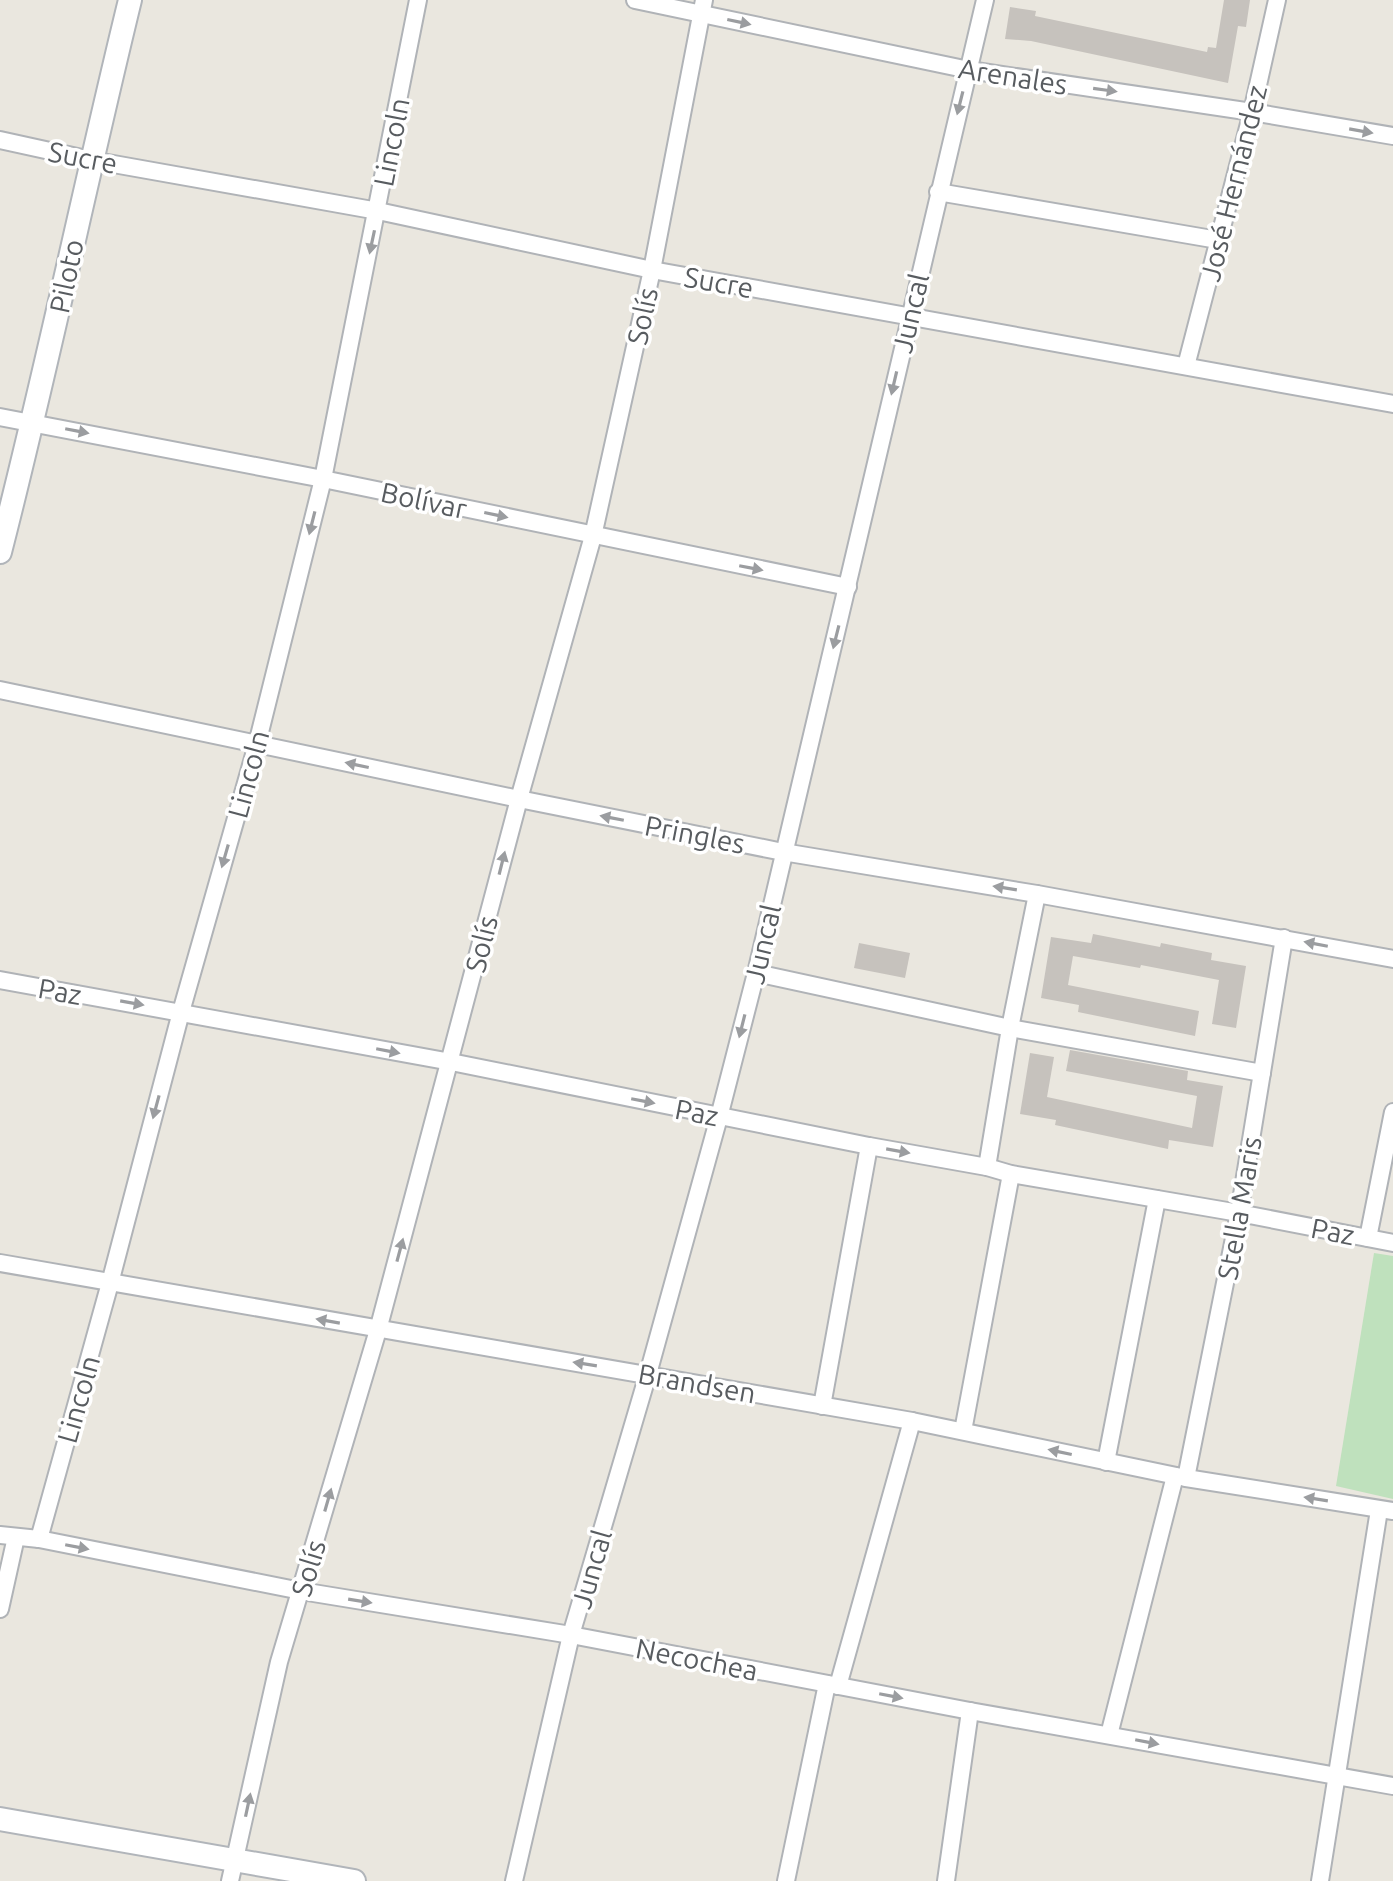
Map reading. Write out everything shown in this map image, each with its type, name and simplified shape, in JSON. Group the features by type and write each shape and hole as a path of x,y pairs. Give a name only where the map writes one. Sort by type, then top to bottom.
{"main road":[{"name":"Piloto","path":"0,552 33,423 130,0"},
{"path":"0,1819 233,1870 354,1881"}],"street":[{"name":"Lincoln","path":"39,1539 181,1012 257,744 323,479 418,0"},
{"name":"Arenales","path":"635,0 702,7 969,70 1393,136"},
{"name":"Juncal","path":"514,1881 571,1635 648,1374 756,973 985,0"},
{"name":"José Hernández","path":"1186,366 1252,112 1277,0"},
{"name":"Solís","path":"233,1870 279,1662 378,1330 519,799 593,536 652,270 702,7"},
{"name":"Sucre","path":"0,140 91,160 378,211 652,270 1393,404"},
{"path":"938,192 1218,240"},
{"name":"Bolívar","path":"0,417 323,479 848,587"},
{"name":"Pringles","path":"0,690 783,852 1037,894 1393,959"},
{"path":"987,1167 1010,1028 1037,894"},
{"name":"Stella Maris","path":"1109,1735 1181,1477 1239,1213 1284,938"},
{"path":"756,973 1010,1028 1262,1073"},
{"name":"Paz","path":"0,980 451,1062 1011,1174 1393,1243"},
{"path":"1368,1238 1393,1112"},
{"path":"822,1406 869,1146"},
{"path":"963,1431 1011,1174"},
{"path":"1106,1462 1157,1199"},
{"name":"Brandsen","path":"0,1263 912,1421 1181,1477 1386,1511"},
{"path":"786,1881 832,1685 912,1421"},
{"path":"1320,1881 1335,1777 1386,1511"},
{"path":"0,1609 8,1536"},
{"name":"Necochea","path":"8,1536 39,1539 301,1591 571,1635 970,1711 1393,1786"},
{"path":"946,1881 970,1711"}],"green space":[{"path":"1374,1253 1393,1256 1393,1499 1336,1486"}],"building":[{"path":"1224,0 1250,0 1246,27 1238,26 1228,83 1031,41 1005,39 1010,7 1036,11 1035,16 1207,52 1208,47 1216,48"},
{"path":"1093,934 1212,953 1211,960 1246,966 1236,1028 1212,1024 1219,980 1141,965 1140,968 1073,956 1068,985 1199,1011 1195,1036 1078,1012 1079,1005 1041,998 1051,937 1091,943"},
{"path":"859,943 910,953 905,978 854,968"},
{"path":"1070,1050 1188,1071 1187,1080 1223,1086 1213,1147 1169,1140 1168,1149 1055,1125 1056,1120 1020,1114 1030,1053 1054,1057 1047,1097 1192,1128 1197,1096 1066,1071"}]}
